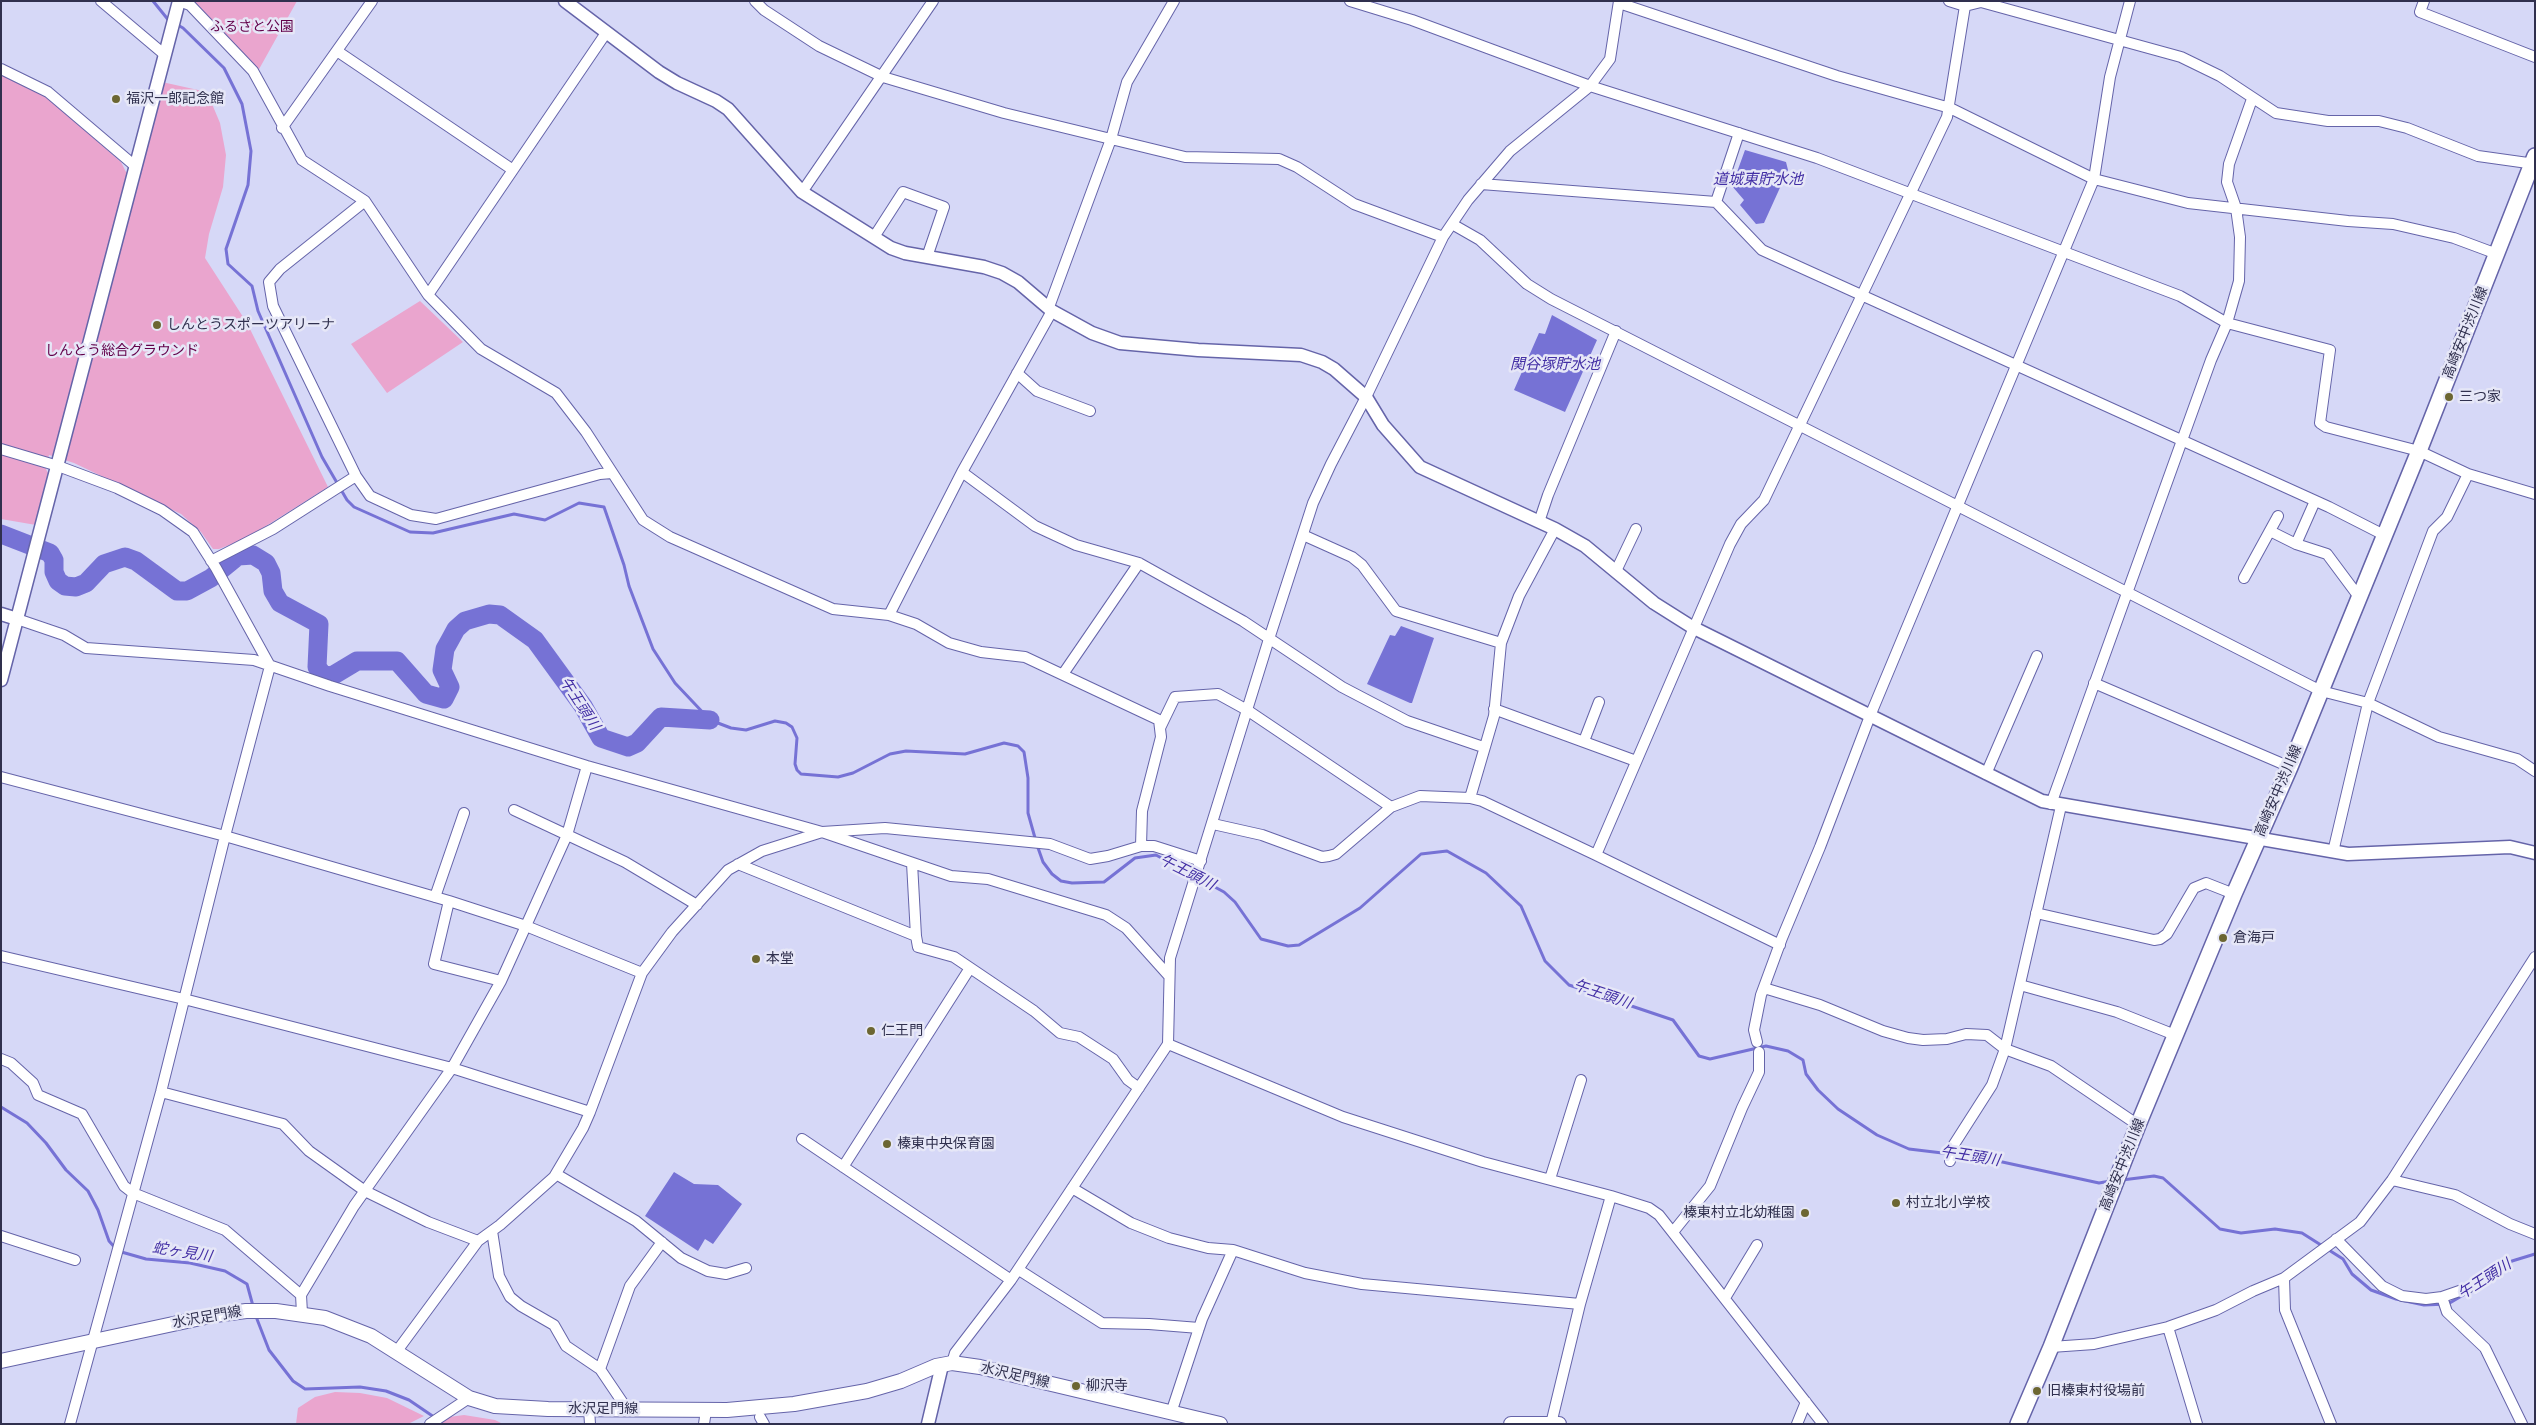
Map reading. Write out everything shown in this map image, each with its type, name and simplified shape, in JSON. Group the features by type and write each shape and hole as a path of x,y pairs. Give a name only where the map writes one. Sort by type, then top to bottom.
{"main road":[{"name":"高崎安中渋川線","path":"2018,1424 2051,1347 2175,1035 2290,767 2419,451 2534,161"},
{"name":"水沢足門線","path":"1,1361 215,1315 246,1311 276,1311 302,1313 325,1318 350,1327 397,1351 469,1398 495,1406 627,1409 705,1417 727,1410 826,1399 901,1381 947,1364 980,1367 1171,1414 1220,1424"},
{"path":"1511,1424 1554,1424"}],"street":[{"path":"101,1 165,55"},
{"path":"282,128 372,1"},
{"path":"565,1 671,80 716,101 728,109 802,192 905,254 984,267 1002,273 1018,282 1051,309 1092,333 1120,343 1198,350 1301,354 1334,369 1366,397 1383,425 1420,468 1554,529 1584,546 1654,603 1692,628 1986,774 2056,805 2333,852 2370,855 2510,847 2535,853"},
{"path":"755,1 764,10 819,46 883,77 1004,113 1185,157 1279,159 1297,167 1354,204 1443,237"},
{"path":"802,192 883,77 933,1"},
{"path":"890,615 962,472 1051,309 1111,139 1127,82 1174,1"},
{"path":"1350,1 1412,20 1590,86 1817,158 2180,296 2227,323 2330,350 2320,423 2326,428 2419,451 2468,474 2535,494"},
{"path":"1949,1 1966,6 1981,2 2181,57 2220,76 2252,99 2276,113 2328,122 2379,121 2408,128 2478,156 2534,161"},
{"path":"1673,1232 1710,1186 1742,1108 1760,1072 1758,1047 1754,1030 1764,988 1780,945 1870,716 2094,179 2110,77 2130,1"},
{"path":"2424,1 2420,12 2535,57"},
{"path":"928,1424 947,1364 1019,1270 1168,1044 1170,958 1313,503 1331,464 1366,397 1443,237 1482,184 1510,151 1590,86 1610,59 1619,2 1837,76 1950,108 2094,179 2188,203 2393,224 2454,238 2497,254"},
{"path":"1,680 178,6 190,5 253,71 282,128 302,160 365,201 428,296 481,349 556,393 586,432 642,520 670,537 833,609 890,615 916,624 949,643 981,652 1025,657 1159,720 1161,737 1142,811 1141,846"},
{"path":"1596,855 1692,628 1730,544 1741,524 1764,500 1950,108 1966,6"},
{"path":"428,296 606,33"},
{"path":"337,51 513,170"},
{"path":"1,68 48,92 136,166"},
{"path":"1950,1161 1953,1146 1992,1085 2005,1049 2036,913 2056,805 2094,683 2211,360 2227,323 2239,281 2240,237 2236,208 2228,182 2229,164 2252,99"},
{"path":"1716,202 1739,133"},
{"path":"1482,184 1716,202 1762,250 2384,534"},
{"path":"874,237 903,192 944,207 927,257"},
{"path":"365,201 280,269 269,282 273,306 356,476 370,496 411,515 436,519 600,474 612,474"},
{"path":"1452,224 1480,240 1527,284 1799,426 2321,691 2368,703 2438,737 2517,760 2535,771"},
{"path":"1539,522 1548,495 1616,331"},
{"path":"1017,373 1037,391 1090,411"},
{"path":"1,449 58,466 117,488 162,510 192,532 221,578 270,666 95,1341 70,1424"},
{"path":"962,472 1035,526 1076,545 1139,563 1243,621 1342,687 1407,721 1483,747"},
{"path":"2333,852 2368,703 2433,531 2447,517 2468,474"},
{"path":"213,565 356,476"},
{"path":"2296,544 2315,501"},
{"path":"2244,578 2278,516"},
{"path":"1470,798 1494,709 1501,643 1519,596 1554,529"},
{"path":"1616,571 1636,529"},
{"path":"2270,531 2296,544 2327,554 2359,597"},
{"path":"1303,535 1352,557 1362,565 1396,611 1501,643"},
{"path":"1063,674 1139,563"},
{"path":"1,614 64,635 86,648 254,660 588,766 822,832 950,876 988,879 1106,915 1126,928 1169,976"},
{"path":"1986,774 2037,656"},
{"path":"2094,683 2290,767"},
{"path":"1160,728 1176,697 1218,694 1247,710 1391,807"},
{"path":"1584,741 1599,702"},
{"path":"1494,709 1636,761"},
{"path":"302,1313 301,1295 364,1191 452,1068 501,981 567,835 588,766"},
{"path":"1,777 225,836 449,901 526,926 642,973"},
{"path":"1213,824 1262,835 1322,857 1336,854 1391,807 1420,796 1470,798 1482,801 1596,855 1780,945"},
{"path":"514,810 625,862 697,905"},
{"path":"435,897 464,813"},
{"path":"397,1351 478,1241 492,1231 556,1174 583,1128 590,1112 642,973 652,956 728,870 762,851 822,832 885,828 1044,844 1090,859 1108,856 1141,846 1154,846 1200,864"},
{"path":"912,863 918,946 954,957 1034,1011 1060,1033 1079,1037 1112,1060 1128,1080 1139,1088"},
{"path":"738,864 916,936"},
{"path":"2036,913 2154,940 2160,939 2167,934 2189,893 2194,888 2206,883 2234,894"},
{"path":"449,901 434,964 501,981"},
{"path":"1,956 184,999 452,1068 590,1112"},
{"path":"2051,1347 2094,1344 2168,1327 2216,1310 2284,1278 2360,1222 2392,1180 2535,957"},
{"path":"843,1167 970,968"},
{"path":"2020,985 2117,1012 2175,1035"},
{"path":"1764,988 1820,1005 1882,1031 1908,1038 1923,1040 1948,1039 1966,1034 1987,1035 2005,1049 2051,1066 2138,1125"},
{"path":"1168,1044 1344,1117 1483,1162 1611,1196 1649,1208 1660,1214 1823,1424"},
{"path":"1,1059 11,1063 33,1083 38,1095 82,1114 124,1186 133,1193 225,1230 301,1295"},
{"path":"1550,1179 1580,1080"},
{"path":"160,1092 283,1124 309,1151 364,1191 428,1222 478,1241"},
{"path":"802,1140 1012,1280"},
{"path":"556,1174 636,1221 681,1258 708,1271 726,1274 746,1268"},
{"path":"2392,1180 2455,1195 2510,1224 2535,1234"},
{"path":"1072,1188 1131,1223 1169,1238 1208,1248 1233,1250 1306,1273 1362,1284 1580,1304"},
{"path":"1554,1424 1580,1304 1611,1196"},
{"path":"492,1231 498,1276 510,1297 521,1306 554,1325 566,1346 600,1369 627,1409"},
{"path":"1,1236 75,1260"},
{"path":"2333,1241 2382,1286 2402,1296 2426,1299 2442,1297 2468,1288"},
{"path":"600,1369 630,1286 662,1242"},
{"path":"1725,1298 1757,1245"},
{"path":"1171,1414 1199,1328 1233,1250"},
{"path":"1019,1270 1102,1323 1199,1328"},
{"path":"2284,1278 2285,1310 2331,1424"},
{"path":"2442,1297 2447,1312 2485,1348 2522,1424"},
{"path":"2168,1327 2193,1422"},
{"path":"430,1424 469,1398"},
{"path":"1797,1424 1806,1402"},
{"path":"589,1409 590,1424"}],"green space":[{"name":"ふるさと公園","path":"193,1 297,1 258,71"},
{"name":"しんとう総合グラウンド","path":"1,74 43,94 121,162 126,172 138,176 162,82 207,92 220,123 226,155 223,187 209,234 205,258 247,323 328,487 247,538 219,549 213,549 201,532 181,514 74,463 49,455 46,469 49,475 36,525 1,519"},
{"path":"420,301 463,342 387,393 351,344"},
{"path":"335,1392 360,1393 387,1398 424,1416 408,1424 296,1424 298,1408 315,1397"},
{"path":"464,1415 495,1420 503,1424 438,1424 449,1417"}],"water":[{"name":"道城東貯水池","path":"1745,150 1786,162 1788,170 1764,223 1756,224 1740,205 1744,200 1732,186"},
{"name":"関谷塚貯水池","path":"1552,315 1597,340 1565,412 1514,390 1539,333 1545,334"},
{"path":"1401,626 1434,638 1412,703 1367,684 1390,635 1395,636"},
{"path":"674,1172 694,1184 718,1185 742,1204 713,1244 705,1239 698,1251 645,1216"}],"waterway":[{"path":"153,1 170,22"},
{"name":"午王頭川","path":"176,24 183,28 224,68 242,104 251,151 248,185 226,249 228,264 252,286 258,311 322,457 347,500 354,507 410,532 433,533 514,514 545,520 579,503 604,507 624,565 629,586 653,649 675,683 710,720 731,728 746,730 775,721 786,723 792,727 797,738 795,764 801,774 838,777 853,773 890,754 906,751 965,754 1004,743 1018,746 1024,752 1028,778 1028,813 1037,845 1043,862 1052,874 1061,881 1072,883 1104,882 1135,858 1156,855 1224,892 1235,902 1261,939 1288,946 1299,945 1360,908 1421,854 1447,851 1486,873 1521,906 1545,961 1569,985 1673,1020 1699,1056 1710,1059 1766,1046 1788,1051 1803,1060 1806,1074 1818,1090 1838,1109 1877,1135 1909,1149 1984,1158 2099,1183 2110,1181"},
{"name":"午王頭川","path":"1,534 50,553 54,560 54,572 58,581 65,586 76,587 86,583 104,564 125,557 136,561 177,591 187,591 211,578 238,556 253,555 266,563 271,573 273,591 280,603 319,624 317,667 323,675 332,676 357,661 397,661 426,694 444,699 450,687 442,670 445,649 456,629 465,621 489,614 500,615 535,640 583,706 601,738 628,747 637,743 661,717 710,720"},
{"name":"蛇ヶ見川","path":"1,1107 27,1123 46,1143 66,1170 88,1191 98,1210 109,1241 118,1251 146,1259 190,1263 225,1271 247,1284 253,1306"},
{"name":"午王頭川","path":"2122,1180 2154,1176 2163,1178 2220,1229 2241,1233 2275,1229 2302,1233 2343,1259 2352,1274 2371,1290 2396,1299 2424,1305 2448,1304 2482,1284 2512,1261 2535,1254"},
{"name":"蛇ヶ見川","path":"255,1314 269,1350 293,1381 305,1389 360,1387 386,1391 409,1400 434,1417"}],"place":[{"name":"福沢一郎記念館","path":"116,99"},
{"name":"しんとうスポーツアリーナ","path":"157,325"},
{"name":"三つ家","path":"2449,397"},
{"name":"倉海戸","path":"2223,938"},
{"name":"本堂","path":"756,959"},
{"name":"仁王門","path":"871,1031"},
{"name":"榛東中央保育園","path":"887,1144"},
{"name":"村立北小学校","path":"1896,1203"},
{"name":"榛東村立北幼稚園","path":"1805,1213"},
{"name":"柳沢寺","path":"1076,1386"},
{"name":"旧榛東村役場前","path":"2037,1391"}]}
